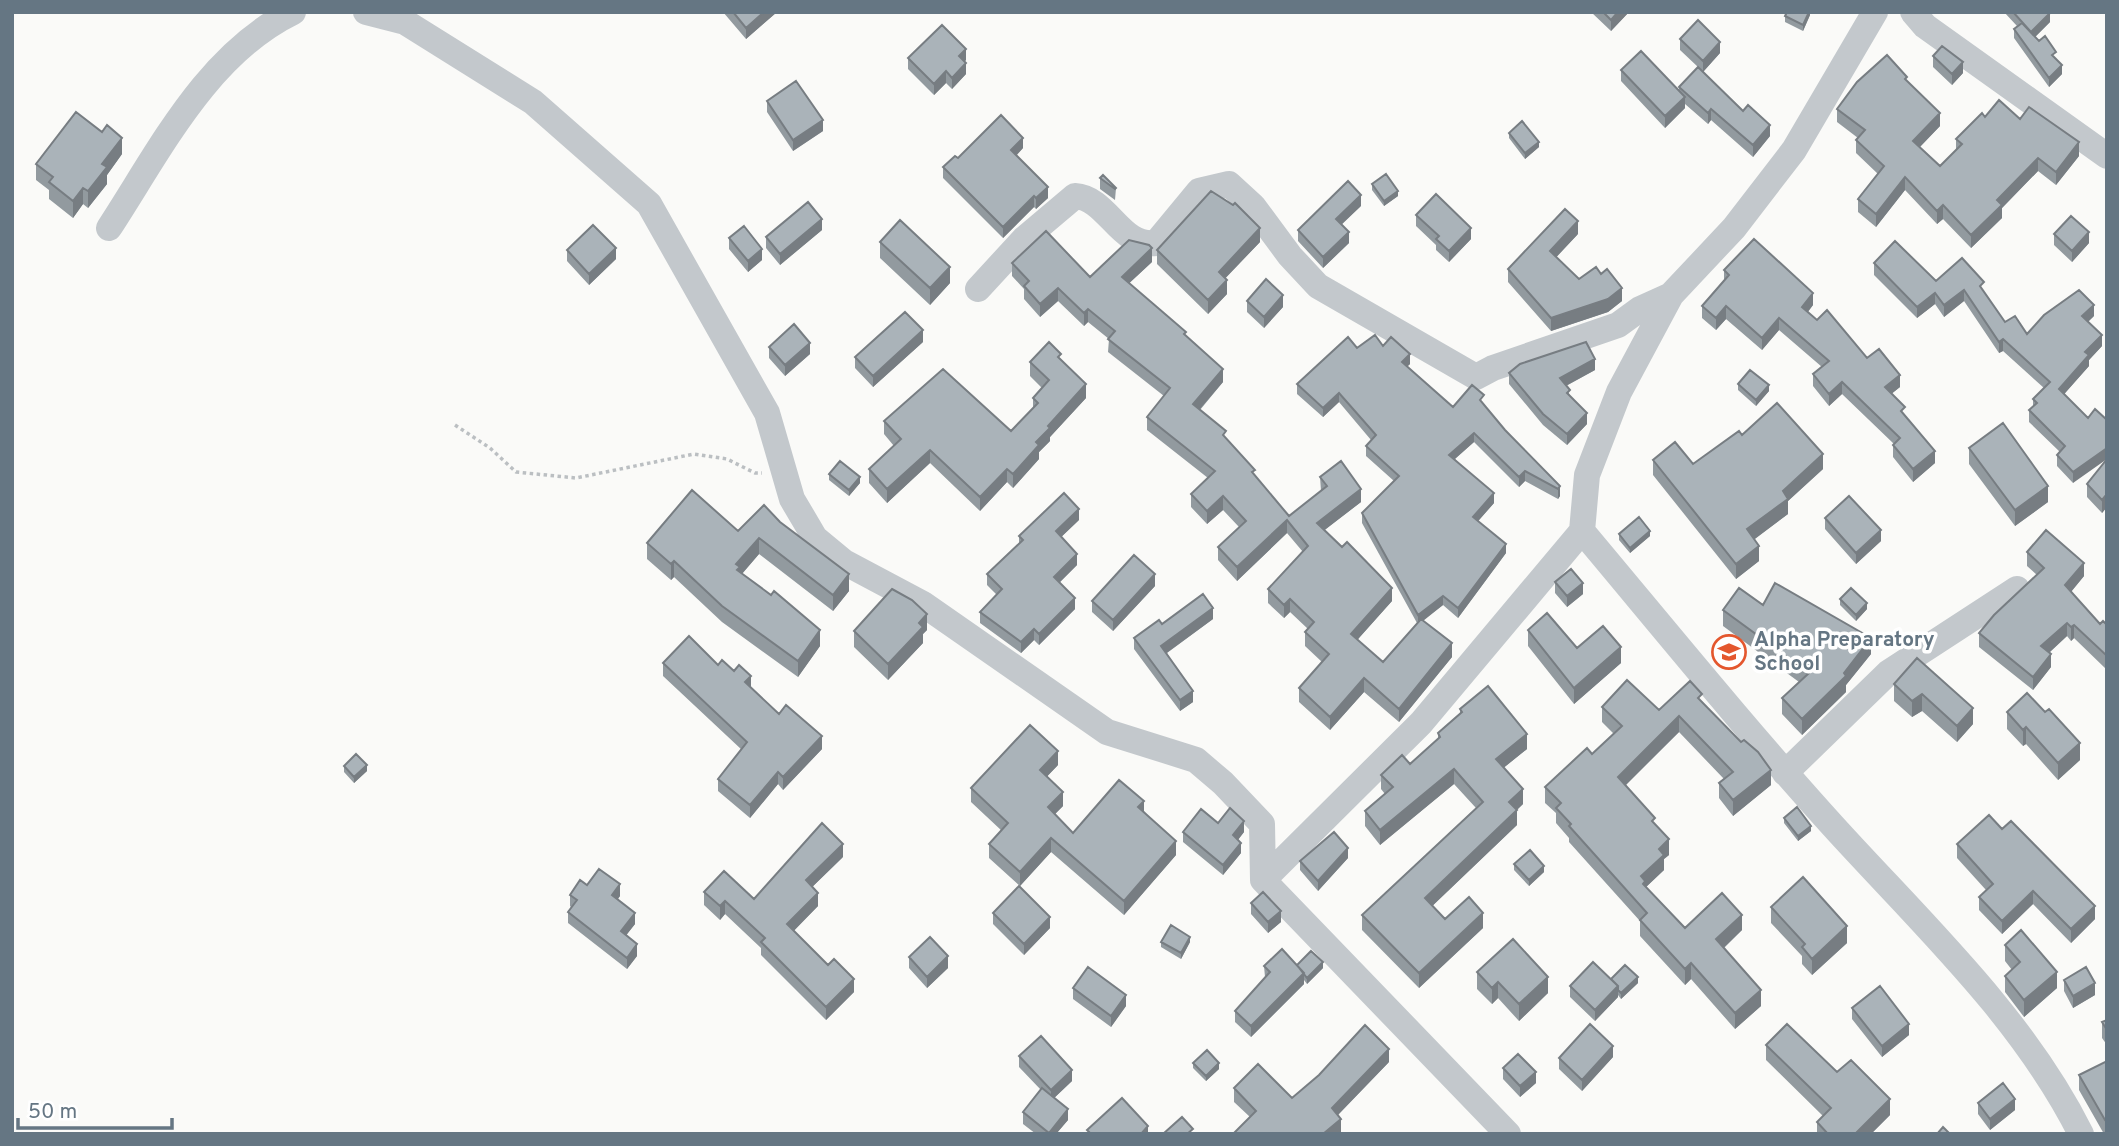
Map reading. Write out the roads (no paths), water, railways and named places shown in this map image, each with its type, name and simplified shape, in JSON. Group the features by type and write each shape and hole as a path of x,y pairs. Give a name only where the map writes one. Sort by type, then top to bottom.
{"street":[{"path":"109,228 202,86 264,27 293,12"},
{"path":"366,12 405,23 533,102 649,204 766,413 792,499 815,538 844,562 923,604 1107,732 1196,760 1223,783 1262,824 1264,880 1508,1134"},
{"path":"1264,880 1407,739 1582,531 1587,475 1619,393 1671,295 1734,228 1794,150 1875,12"},
{"path":"1913,12 1925,26 2107,156"},
{"path":"978,289 1024,239 1075,197 1087,199 1135,241 1147,244 1156,243 1199,191 1229,184 1253,206 1290,256 1318,286 1476,377 1504,363 1618,325 1640,309 1671,295"},
{"path":"1582,531 1785,773 2021,1034 2062,1096 2081,1134"},
{"path":"1785,773 1888,673 2018,589"}],"place":[{"name":"Alpha Preparatory School","path":"1729,652"}]}
